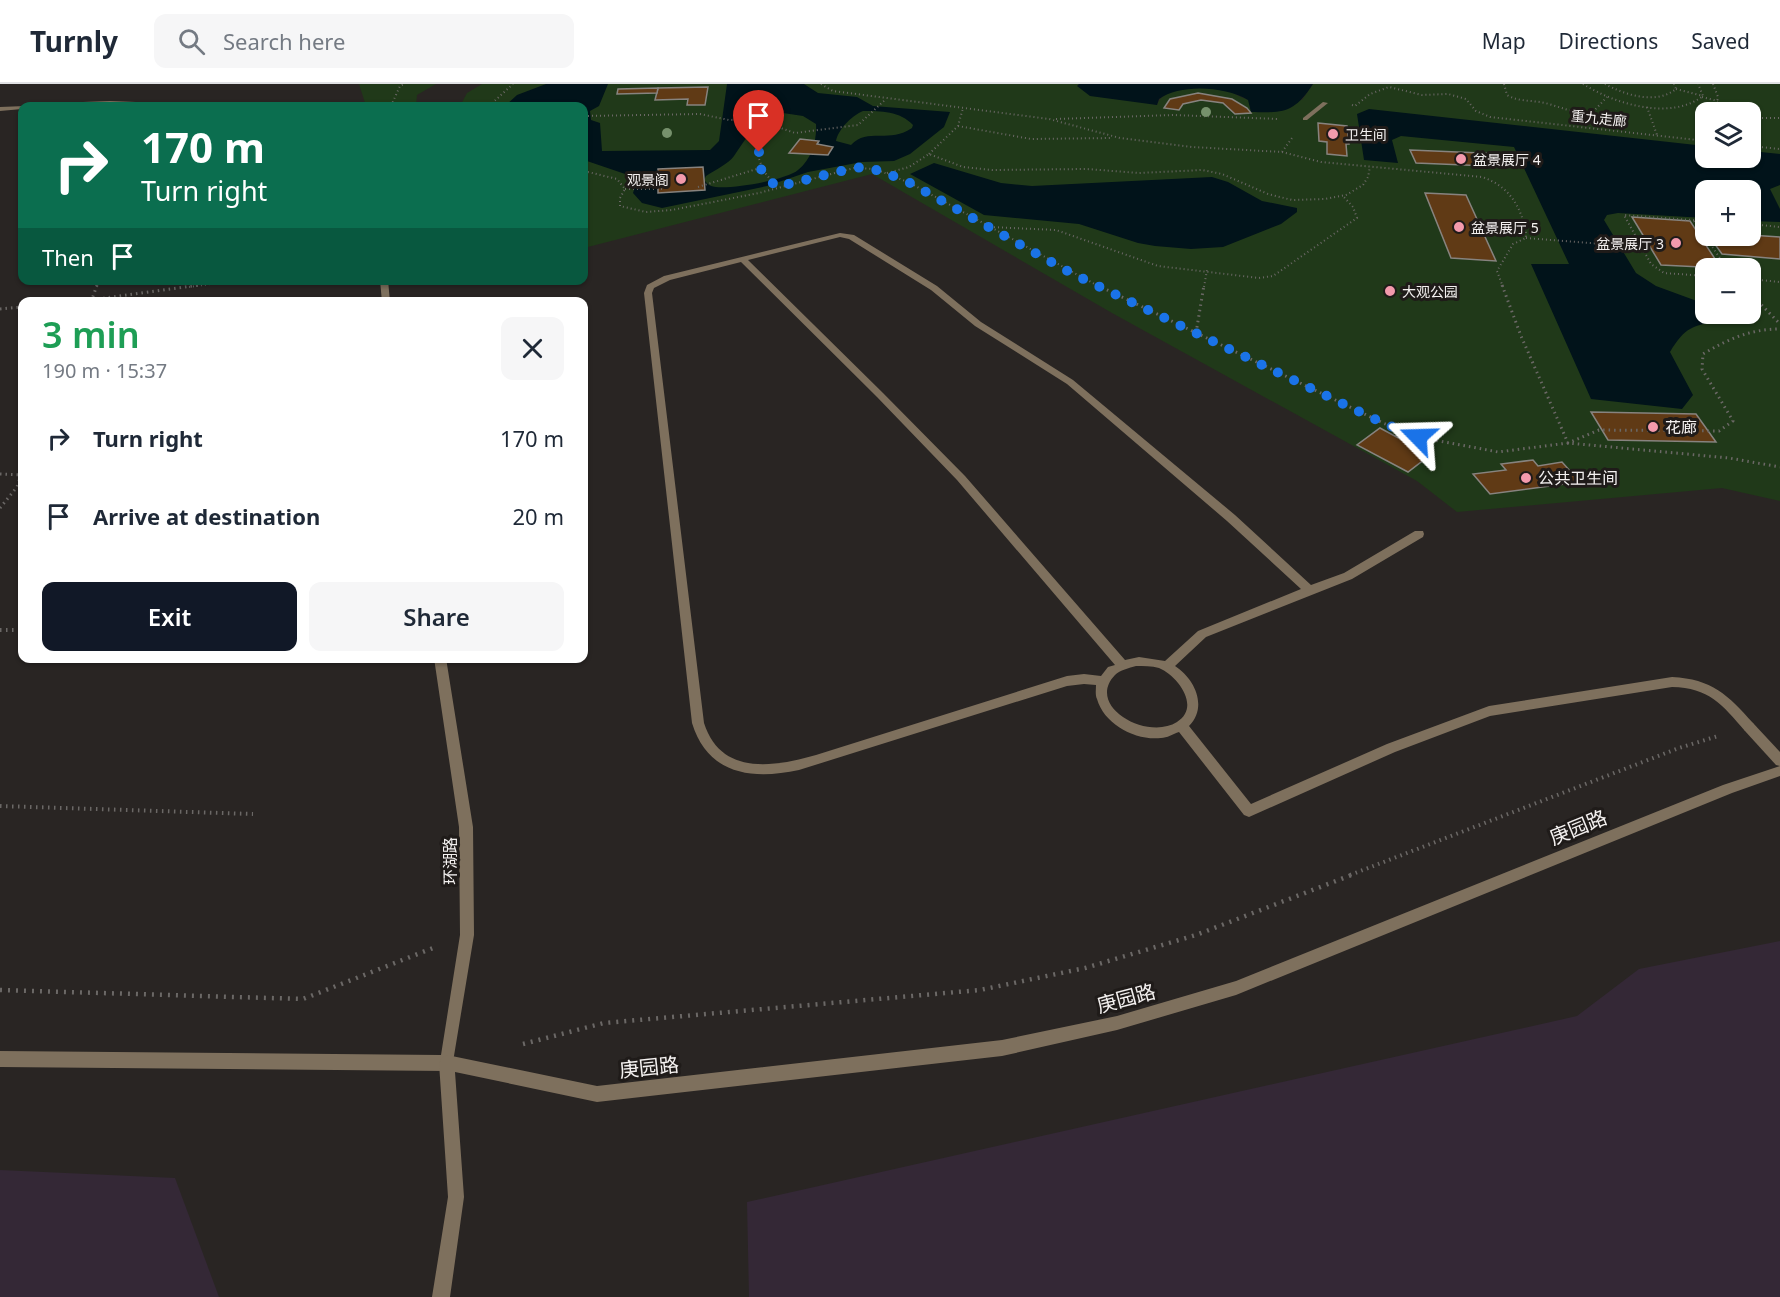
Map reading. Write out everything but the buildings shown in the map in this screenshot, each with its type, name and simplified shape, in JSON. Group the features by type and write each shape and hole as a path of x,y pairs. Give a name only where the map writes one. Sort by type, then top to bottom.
{"street":[{"path":"1304,120 1325,103"},
{"path":"0,110 18,108"},
{"path":"1103,681 1084,679 1067,681 824,758 771,771 736,766 710,748 701,736 698,723 648,293 650,287 667,278 742,259 840,235 851,237 934,288 978,324 1070,382 1230,518 1309,590"},
{"path":"742,259 853,367 953,471 1017,540 1121,664"},
{"path":"1166,667 1202,634 1348,576 1419,534"},
{"path":"1135,661 1151,662 1166,667 1179,675 1189,686 1193,698 1192,711 1181,726 1159,733 1143,732 1127,727 1113,718 1104,706 1101,693 1103,681 1110,671 1121,664 1135,661"},
{"name":"环湖路","path":"441,663 466,827 467,935 447,1063 456,1197 441,1297"},
{"path":"1181,726 1249,812 1390,748 1489,711 1672,682 1689,681 1709,687 1725,699 1780,761"},
{"name":"庚园路","path":"0,1059 447,1063 597,1094 1002,1048 1094,1028 1236,988 1728,789 1780,771"}],"path":[{"path":"393,102 400,86 404,84"},
{"path":"493,102 513,84"},
{"path":"821,84 833,91 1049,119 1120,138"},
{"path":"1325,103 1355,106 1370,94 1389,87 1386,84"},
{"path":"1504,84 1507,95 1512,98 1548,104 1578,114 1592,113 1606,97"},
{"path":"1583,84 1606,97 1647,107 1684,106 1699,101 1702,96"},
{"path":"1605,84 1621,92 1645,97 1666,96 1676,89"},
{"path":"1674,84 1676,89"},
{"path":"1698,84 1702,96"},
{"path":"1676,89 1718,101 1717,91 1713,84"},
{"name":"重九走廊","path":"1389,87 1422,95 1448,94 1466,99 1476,111 1490,117 1695,140"},
{"path":"588,116 624,114 712,116 729,120 734,118 761,121 795,133 858,125 886,99"},
{"path":"1647,107 1657,135"},
{"path":"886,173 909,167 929,154 958,126 963,108"},
{"path":"1049,119 1173,115 1304,120"},
{"path":"1761,118 1780,118"},
{"path":"1282,152 1304,120"},
{"path":"958,126 1031,139 1120,138 1192,147 1282,152 1321,162 1482,177 1496,182 1509,192 1528,230 1526,238"},
{"path":"776,187 760,168 759,152 765,138 780,128"},
{"path":"1761,147 1780,149"},
{"path":"929,154 964,167 994,169 1090,169 1144,173 1198,170 1232,177 1271,195 1294,201 1343,196 1360,190 1370,177 1370,167"},
{"path":"625,189 620,198 620,206 646,212 672,210 748,195 866,167 910,183 1071,273 1418,437 1498,452 1568,443 1729,458 1780,467"},
{"path":"698,187 760,168"},
{"path":"588,172 617,179 625,189"},
{"path":"625,189 664,189"},
{"path":"988,227 1056,230 1158,266 1207,270 1259,278 1273,276 1357,218 1353,207 1343,196"},
{"path":"1695,275 1664,273 1651,264 1624,215 1694,220 1720,258"},
{"path":"1761,225 1780,226"},
{"path":"1568,443 1521,336 1497,271 1513,244 1526,238 1641,247"},
{"path":"1196,333 1207,270"},
{"path":"1761,280 1780,282"},
{"path":"119,297 204,285"},
{"path":"1761,304 1780,324"},
{"path":"0,309 18,307"},
{"path":"1568,443 1599,430 1719,431 1733,421 1702,369 1703,354 1727,339 1760,328 1780,329"},
{"path":"0,474 18,474"},
{"path":"0,508 18,484"},
{"path":"0,630 18,630"},
{"path":"514,1046 604,1023 980,990 1085,968 1196,935 1679,748 1749,727"},
{"path":"0,806 253,814"},
{"path":"0,990 303,999 467,935"}],"shaded area":[{"path":"546,84 608,84 599,106 590,111 591,120 600,123 602,151 710,150 719,141 727,84 804,84 818,93 857,97 873,106 950,112 944,127 910,154 894,161 862,162 808,172 767,186 662,208 642,203 633,193 637,180 634,177 588,161 588,102 509,102 517,95","holes":["863,111 896,114 908,120 913,125 912,128 895,135 864,137 851,145 836,141 839,132 854,116","783,113 803,116 816,124 816,136 807,160 792,174 769,181 729,187 711,186 704,180 706,176 731,159 749,135 767,119"]},
{"path":"1079,84 1313,84 1294,106 1280,111 1251,112 1248,100 1238,95 1215,90 1178,91 1159,99 1157,105 1090,96 1077,86"},
{"path":"1369,109 1695,145 1695,168 1761,168 1761,152 1780,154 1780,185 1770,189 1780,209 1780,222 1761,221 1761,180 1695,180 1695,217 1618,213 1607,215 1604,220 1636,273 1656,286 1695,300 1695,324 1703,324 1685,332 1670,352 1693,395 1682,409 1591,399 1531,264 1569,264 1514,147 1401,136 1392,140 1398,163 1364,160 1357,114"},
{"path":"934,163 1001,183 1032,186 1212,177 1228,182 1262,201 1297,208 1297,212 1281,224 1223,247 1191,249 1155,246 1138,243 1079,224 984,215 910,174"},
{"path":"1780,941 1780,1297 749,1297 747,1202 1577,1016 1639,969"},
{"path":"0,1170 175,1178 219,1297 0,1297"}],"green space":[{"path":"359,84 436,84 417,95 416,102 365,102"},
{"name":"大观公园","path":"482,84 1079,84 1078,86 1157,105 1168,93 1188,88 1211,88 1229,91 1250,100 1269,101 1302,100 1313,84 1780,84 1780,501 1722,488 1457,512 1417,481 1112,313 872,174 588,247 588,102 462,102 467,93"}],"place":[{"name":"卫生间","path":"1333,134"},
{"name":"盆景展厅 4","path":"1461,159"},
{"name":"观景阁","path":"681,179"},
{"name":"盆景展厅 5","path":"1459,227"},
{"name":"盆景展厅 3","path":"1676,243"},
{"name":"大观公园","path":"1390,291"},
{"name":"花廊","path":"1653,427"},
{"name":"公共卫生间","path":"1526,478"}],"route":[{"path":"759,152 760,168 776,187 866,167 910,183 1071,273 1383,423 1418,437"}]}
